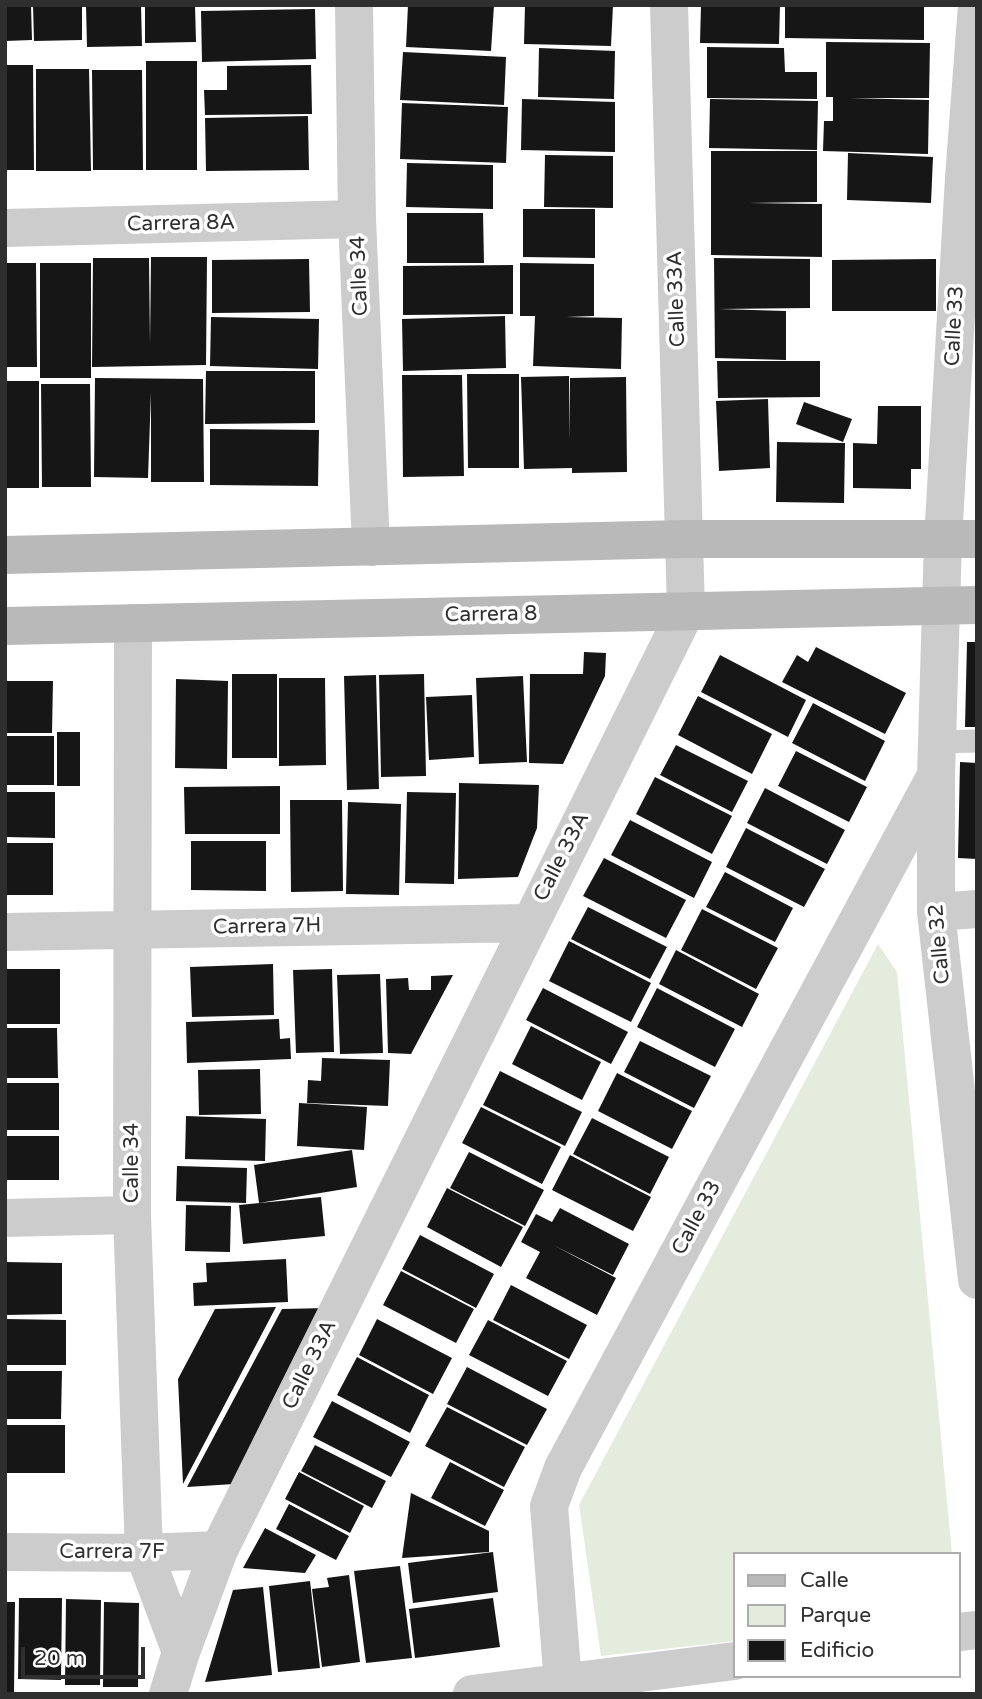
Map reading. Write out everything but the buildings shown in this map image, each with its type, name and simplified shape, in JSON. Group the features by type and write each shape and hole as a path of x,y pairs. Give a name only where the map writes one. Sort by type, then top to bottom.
{"street":[{"name":"Calle 34","path":"354,5 357,219 371,547"},
{"name":"Calle 33A","path":"181,1652 219,1550 686,611 668,5"},
{"name":"Calle 33","path":"960,605 964,178 977,5"},
{"name":"Carrera 8A","path":"5,228 357,219"},
{"path":"5,555 684,539 960,539"},
{"name":"Carrera 8","path":"5,626 960,605"},
{"name":"Calle 32","path":"960,605 936,759 936,912 977,1280"},
{"name":"Calle 34","path":"133,623 132,1215 144,1553 181,1652"},
{"name":"Calle 33","path":"563,1683 549,1506 563,1468 936,759"},
{"path":"936,912 977,909"},
{"name":"Carrera 7H","path":"5,932 529,923"},
{"path":"5,1218 132,1215"},
{"name":"Carrera 7F","path":"5,1552 144,1553 219,1550"},
{"path":"168,1694 181,1652"},
{"path":"472,1694 734,1661"}],"lane":[{"path":"936,759 977,741"}],"green space":[{"path":"878,944 897,972 952,1552 734,1552 734,1641 601,1656 579,1505"}]}
